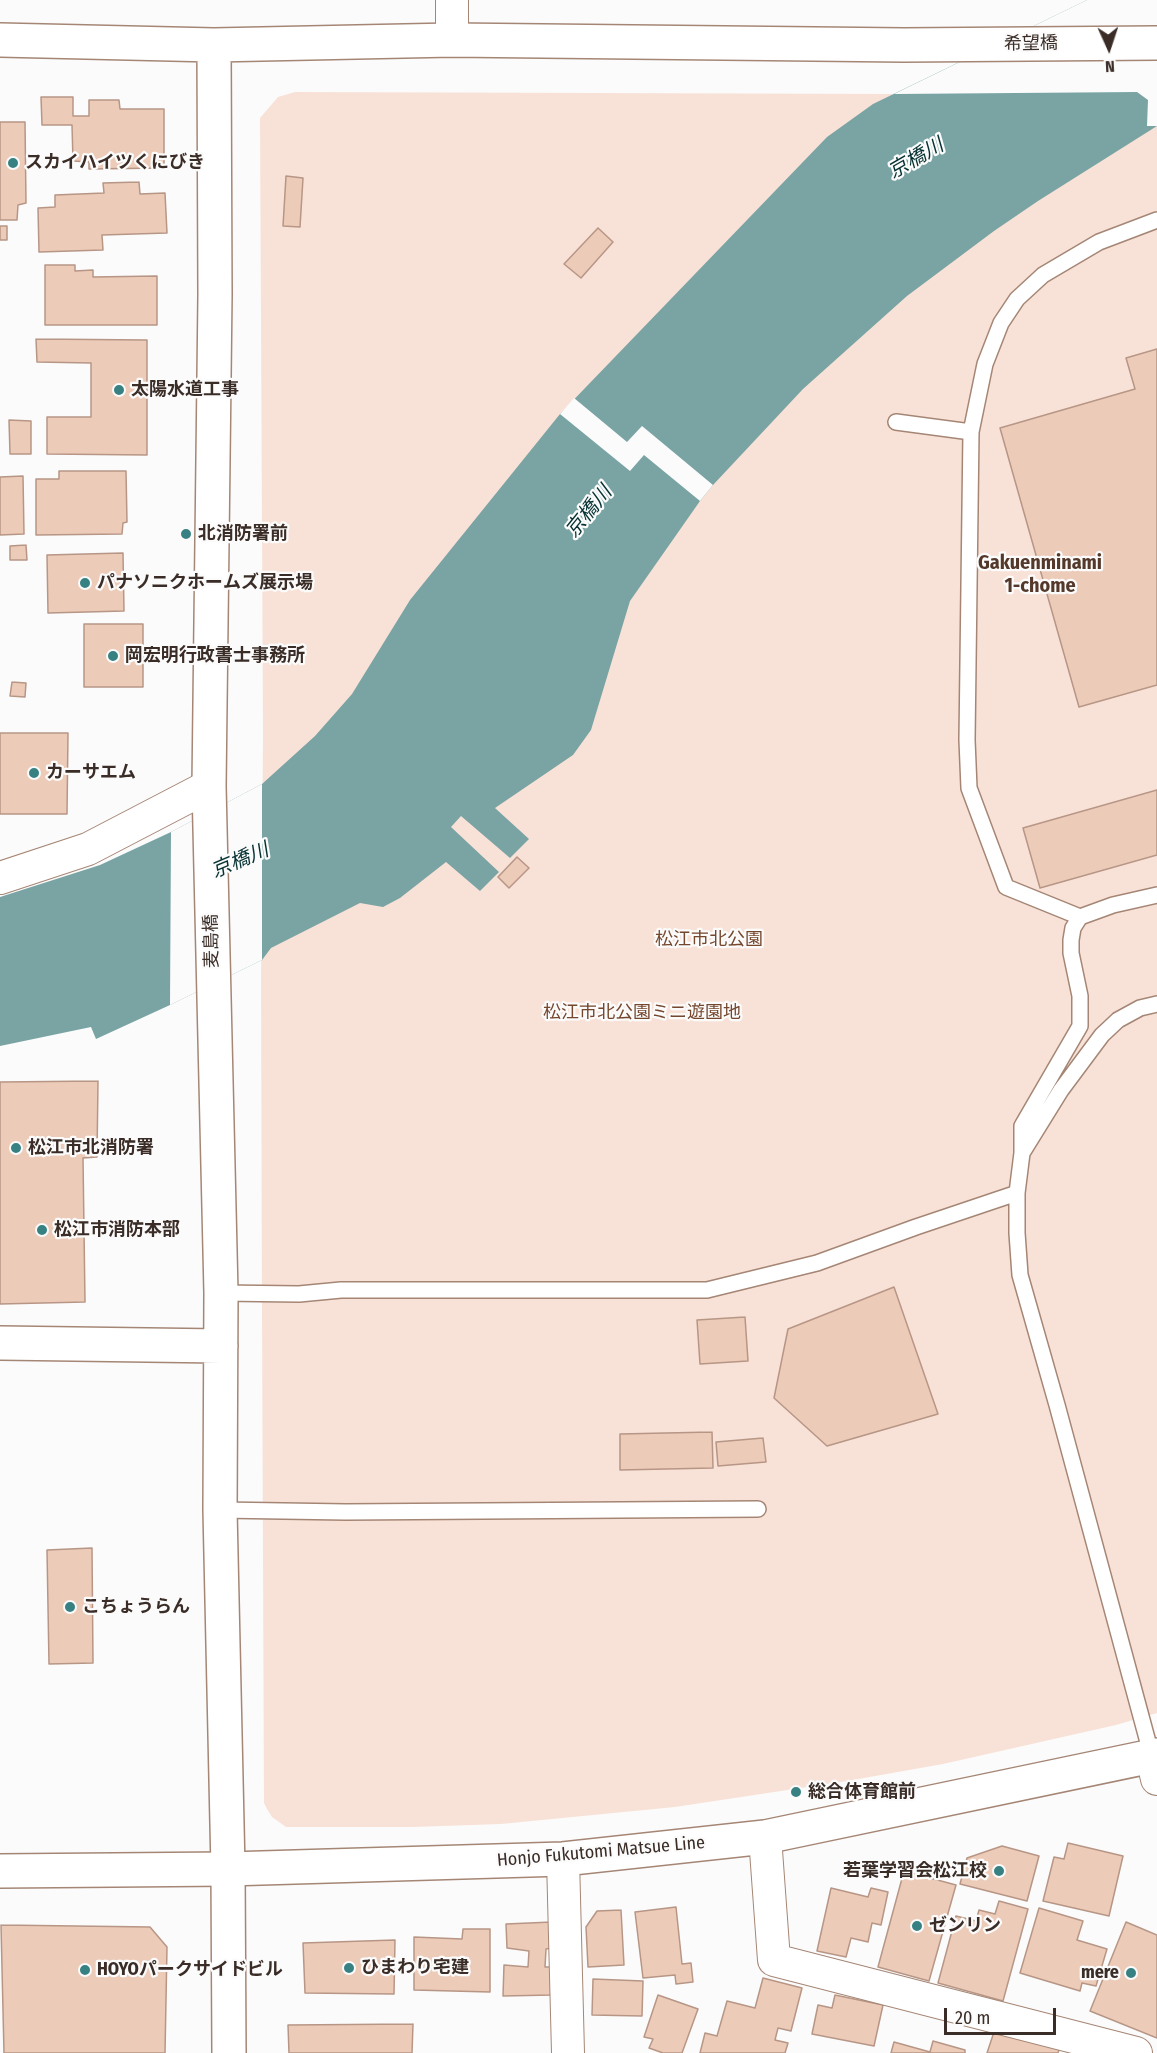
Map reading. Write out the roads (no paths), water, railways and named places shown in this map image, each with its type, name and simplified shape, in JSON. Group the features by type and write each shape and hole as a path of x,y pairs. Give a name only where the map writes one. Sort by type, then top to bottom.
{"street":[{"path":"452,0 452,40"},
{"name":"希望橋","path":"0,40 214,45 452,40 904,45 1157,43"},
{"name":"麦島橋","path":"214,45 216,295 209,786 221,1293 220,1510 228,1869 229,2053"},
{"path":"0,878 88,849 209,786"},
{"path":"0,1343 221,1346"},
{"name":"Honjo Fukutomi Matsue Line","path":"0,1870 228,1869 563,1858 765,1837 1155,1764"},
{"path":"765,1837 774,1960 1136,2053"},
{"path":"563,1858 568,2053"}],"lane":[{"path":"1157,220 1099,242 1042,275 1017,299 1001,323 984,364 970,432 967,740 969,788 1006,886 1080,916 1113,905 1157,895"},
{"path":"896,422 970,432"},
{"path":"1080,916 1073,928 1071,940 1080,996 1080,1026 1022,1126 1022,1153 1017,1193 1020,1275 1155,1764"},
{"path":"1022,1153 1061,1090 1102,1035 1118,1020 1140,1008 1157,1004"},
{"path":"221,1293 299,1294 352,1290 707,1290 817,1263 1017,1193"},
{"path":"220,1510 358,1512 758,1509"}],"water":[{"name":"京橋川","path":"1087,0 1157,0 1157,126 1038,201 907,296 803,389 713,485 630,601 591,730 573,755 495,808 529,839 510,858 461,816 451,827 499,872 480,891 446,862 400,898 383,907 360,903 271,948 262,960 96,1039 91,1027 0,1046 0,897 100,865 171,832 262,784 315,736 352,694 410,600 560,414 827,137 873,104"}],"place":[{"name":"スカイハイツくにびき","path":"13,163"},
{"name":"太陽水道工事","path":"119,390"},
{"name":"北消防署前","path":"186,534"},
{"name":"パナソニクホームズ展示場","path":"85,583"},
{"name":"岡宏明行政書士事務所","path":"113,656"},
{"name":"カーサエム","path":"34,773"},
{"name":"松江市北消防署","path":"16,1148"},
{"name":"松江市消防本部","path":"42,1230"},
{"name":"こちょうらん","path":"70,1607"},
{"name":"総合体育館前","path":"796,1792"},
{"name":"若葉学習会松江校","path":"999,1871"},
{"name":"ゼンリン","path":"917,1926"},
{"name":"ひまわり宅建","path":"349,1968"},
{"name":"HOYOパークサイドビル","path":"85,1970"},
{"name":"mere","path":"1131,1973"}],"district":[{"name":"Gakuenminami 1-chome","path":"1040,574"}],"park label":[{"name":"松江市北公園","path":"709,940"},
{"name":"松江市北公園ミニ遊園地","path":"642,1013"}]}
